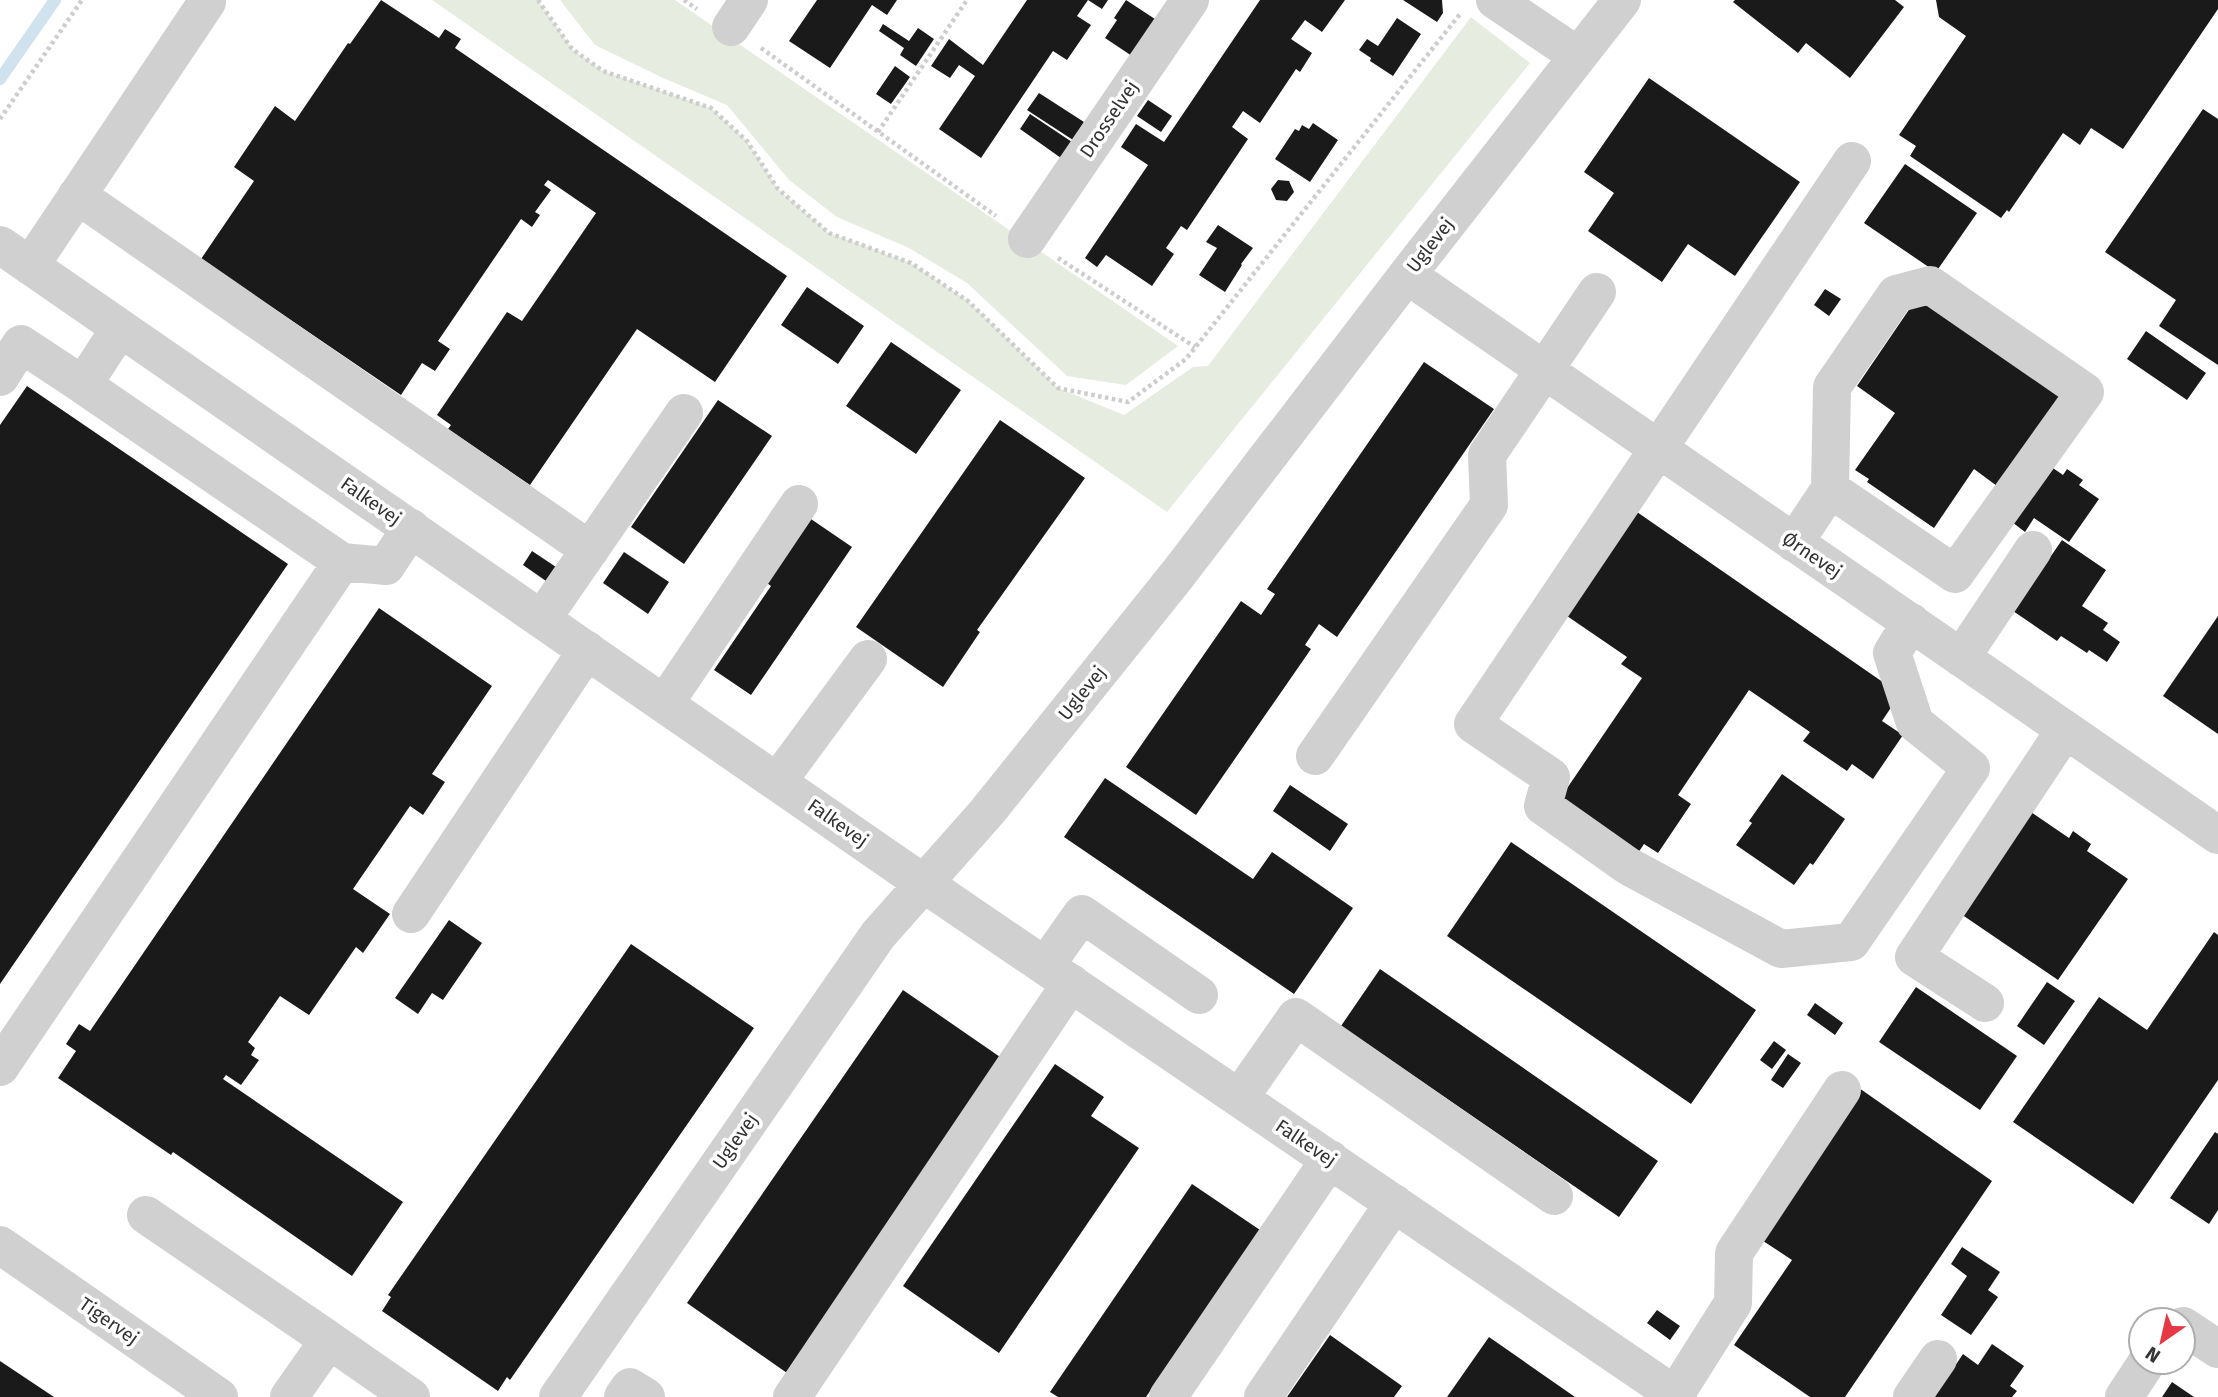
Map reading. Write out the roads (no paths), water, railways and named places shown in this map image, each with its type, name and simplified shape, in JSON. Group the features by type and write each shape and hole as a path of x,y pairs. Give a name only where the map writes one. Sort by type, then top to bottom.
{"street":[{"name":"Drosselvej","path":"1027,239 1190,0"},
{"path":"1495,0 1578,56"},
{"name":"Uglevej","path":"558,1397 878,934 987,812 1178,574 1622,0"},
{"path":"15,256 78,195 207,2"},
{"path":"1852,161 1474,724 1551,776 1543,806 1628,866 1781,949 1851,942 1971,768 1915,723 1892,653 1911,622"},
{"path":"78,195 590,550"},
{"name":"Falkevej","path":"15,256 923,883 1676,1396"},
{"name":"Ørnevej","path":"1407,275 2218,835"},
{"path":"1794,543 1830,489 1832,387 1896,294 1930,285 2085,392 1955,574 1830,489"},
{"path":"1315,756 1489,505 1487,455 1597,292"},
{"path":"83,385 120,328"},
{"path":"0,377 21,344 342,562 386,566 411,528"},
{"path":"542,619 684,413"},
{"path":"665,704 799,504"},
{"path":"1961,658 2032,550"},
{"path":"0,1067 342,562"},
{"path":"411,914 587,650"},
{"path":"778,781 868,659"},
{"path":"1984,1003 1914,957 2065,730"},
{"path":"792,1397 1058,974 1082,914 1199,995"},
{"path":"1240,1097 1296,1017 1555,1196"},
{"path":"1676,1396 1733,1303 1734,1253 1842,1090"},
{"path":"1168,1397 1330,1159"},
{"path":"1263,1397 1394,1203"},
{"path":"146,1215 411,1397"},
{"name":"Tigervej","path":"0,1245 219,1397"},
{"path":"2197,1335 2218,1349"},
{"path":"289,1397 329,1340"},
{"path":"1912,1397 1938,1359"},
{"path":"2124,1397 2138,1376"},
{"path":"623,1397 631,1387 646,1397"}],"waterway":[{"path":"0,79 55,0"}]}
